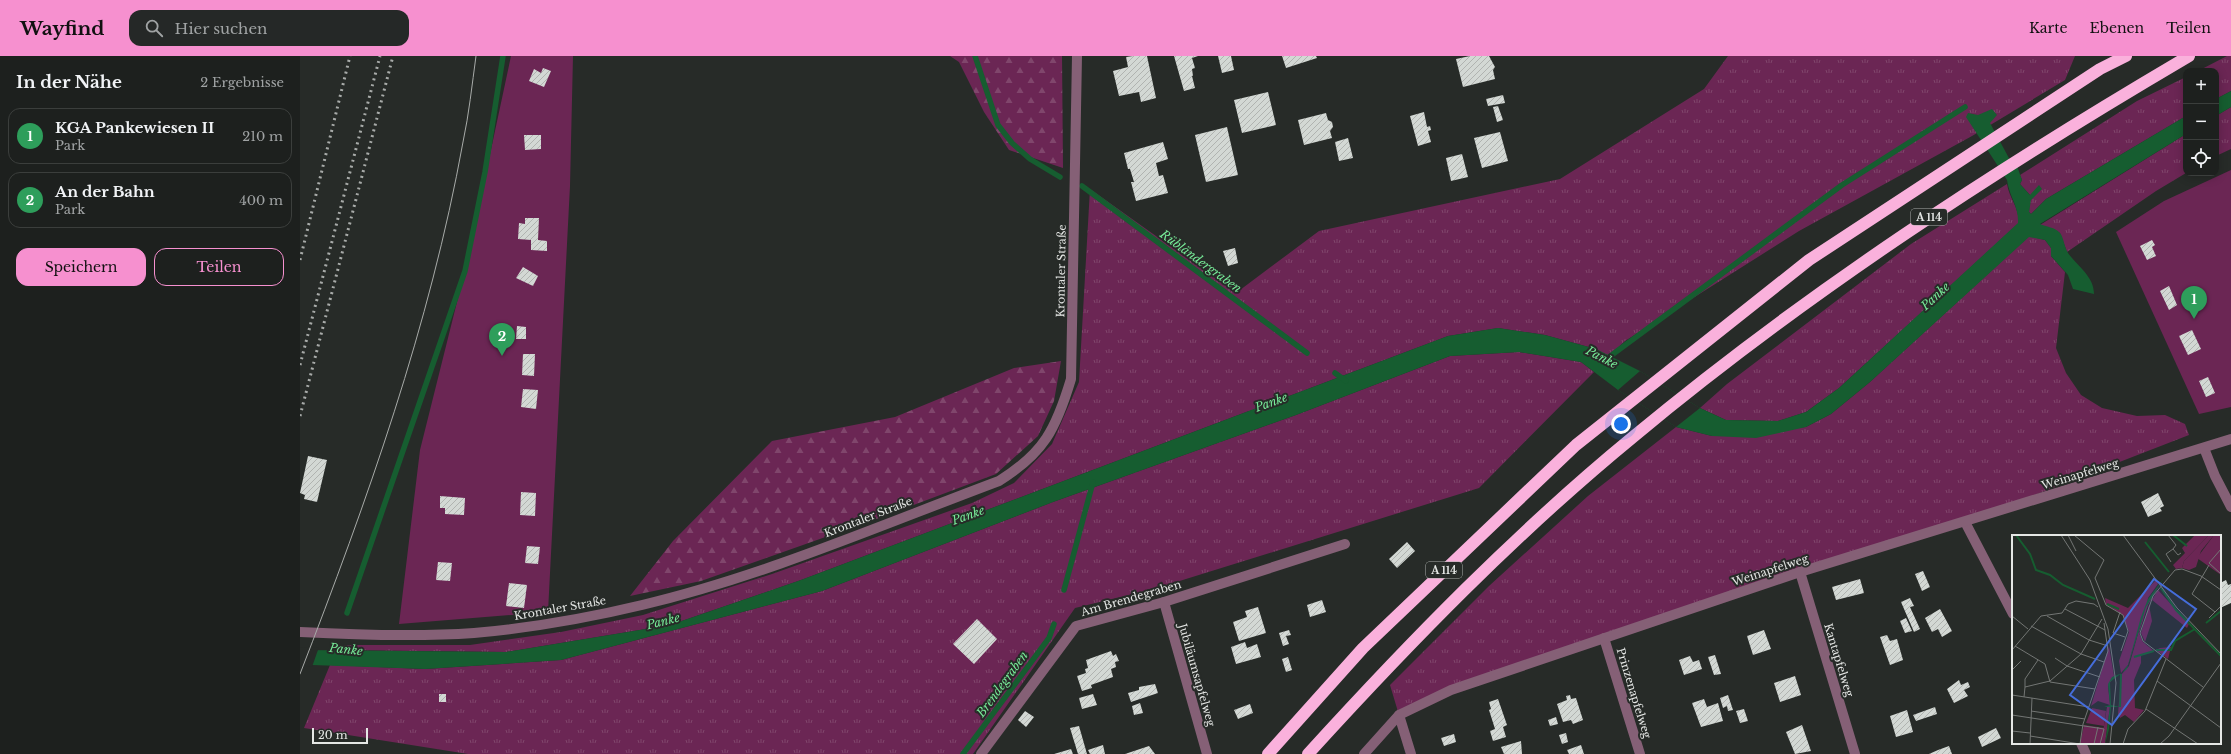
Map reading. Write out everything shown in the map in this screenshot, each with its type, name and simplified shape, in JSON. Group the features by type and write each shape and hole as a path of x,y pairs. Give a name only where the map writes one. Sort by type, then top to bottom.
{"highway":[{"name":"A 114","path":"1268,754 1363,648 1576,445 1809,260 2100,69 2126,56"},
{"name":"A 114","path":"1308,754 1372,684 1510,547 1658,417 1745,347 1915,226 2077,122 2189,56"}],"street":[{"name":"Krontaler Straße","path":"300,632 383,634 473,633 560,622 643,605 769,567 999,481 1016,470 1043,445 1062,410 1071,379 1077,56"},
{"name":"Weinapfelweg","path":"1364,754 1399,715 1451,690 1800,572 2231,439"},
{"path":"2204,448 2215,476 2231,507"},
{"path":"1965,522 2012,612"},
{"name":"Am Brendegraben","path":"981,754 1076,626 1164,602 1345,544"},
{"name":"Kantapfelweg","path":"1800,572 1855,754"},
{"name":"Jubiläumsapfelweg","path":"1164,602 1207,754"},
{"name":"Prinzenapfelweg","path":"1604,638 1640,754"},
{"path":"1399,715 1411,754"},
{"path":"2081,744 2086,754"}],"green space":[{"path":"511,56 573,56 570,186 548,612 399,624 420,450 467,262"},
{"path":"950,56 1062,56 1063,168 1009,150 984,112 959,62"},
{"path":"1728,56 2075,56 2065,80 1972,136 1799,231 1625,341 1609,356 1596,349 1545,335 1498,328 1448,336 801,580 670,625 506,652 337,650 339,645 470,645 561,632 643,615 772,574 972,503 1014,483 1052,444 1079,382 1090,189 1236,293 1319,231 1560,179 1704,89"},
{"path":"2227,56 2231,56 2231,91 2219,97 2219,68 2204,68"},
{"path":"2183,78 2183,118 2046,199 2031,214 2029,212 2030,195 2020,184 2022,180 2020,175 2137,101"},
{"path":"2231,107 2231,149 2219,155 2219,140 2219,114"},
{"path":"2183,136 2183,175 2156,191 2067,252 2060,233 2040,225"},
{"path":"2231,170 2231,407 2199,414 2116,232 2164,201"},
{"path":"2007,184 2016,207 2019,223 1839,388 1806,412 1778,421 1726,420 1700,408 1727,384 1911,244"},
{"path":"2029,236 2045,240 2051,248 2051,256 2065,272 2056,348 2066,373 2081,395 2102,408 2137,416 2165,415 2185,424 2189,435 1965,522 1451,690 1399,715 1390,685 1489,586 1588,496 1676,427 1712,436 1806,427 1831,414 1870,382"},
{"path":"1519,352 1581,362 1594,372 1479,488 1157,588 1075,608 973,754 468,754 304,728 330,665 425,669 561,660 822,591 1053,502 1296,415 1450,356"},
{"path":"1061,361 1054,401 1038,436 996,474 879,518 701,581 630,596 673,541 772,441 895,417 1014,368"}],"water":[{"path":"2231,91 2231,107 2219,114 2219,104 2219,97"},
{"name":"Panke","path":"1992,109 1997,115 1990,123 2010,160 2016,163 2022,180 2020,184 2030,195 2039,185 2042,189 2031,200 2029,212 2031,214 2046,199 2183,118 2183,136 2040,224 2053,228 2060,233 2068,253 2091,282 2094,294 2073,289 2068,275 2051,256 2051,248 2045,240 2029,237 1870,382 1831,414 1806,427 1756,438 1712,436 1676,427 1618,390 1581,362 1519,352 1450,356 1296,415 1053,502 822,591 561,660 425,669 312,665 300,663 300,650 506,652 670,625 801,580 1448,336 1498,328 1545,335 1596,349 1640,371 1700,408 1726,420 1778,421 1806,412 1839,388 2018,223 2017,212 2007,180 1966,117 1968,113 1978,115"}],"pier":[{"path":"1640,371 1700,408 1676,427 1618,390"},
{"path":"319,647 312,667 300,665 300,648"}],"building":[{"path":"1147,56 1156,98 1141,102 1139,92 1119,96 1113,71 1128,67 1126,57"},
{"path":"1174,56 1198,56 1192,58 1195,68 1192,69 1192,76 1195,88 1184,91"},
{"path":"1218,56 1231,56 1234,70 1222,73"},
{"path":"1282,56 1316,56 1317,58 1286,68"},
{"path":"1470,56 1489,56 1495,67 1493,70 1495,79 1463,87 1456,59"},
{"path":"543,68 551,71 544,87 529,81 534,69 541,73"},
{"path":"1268,92 1276,125 1242,133 1234,100"},
{"path":"1503,95 1505,103 1488,106 1486,99"},
{"path":"1498,106 1503,120 1497,122 1493,107"},
{"path":"1424,112 1427,127 1430,126 1431,130 1428,131 1431,142 1418,146 1410,116"},
{"path":"1326,113 1328,120 1332,122 1333,127 1330,131 1332,138 1304,145 1298,120"},
{"path":"1227,127 1238,175 1206,182 1195,135"},
{"path":"1500,132 1508,161 1482,168 1474,138"},
{"path":"524,135 541,135 541,149 525,150"},
{"path":"1348,138 1353,158 1339,161 1335,142"},
{"path":"1163,142 1168,159 1156,163 1159,176 1163,175 1168,193 1136,201 1131,182 1134,182 1130,169 1128,169 1124,153"},
{"path":"1462,154 1468,177 1451,181 1446,158"},
{"path":"525,218 539,218 538,240 547,241 547,251 531,250 531,240 518,239 519,223 525,224"},
{"path":"2152,240 2155,245 2152,247 2156,256 2147,260 2140,246"},
{"path":"1235,248 1238,263 1228,266 1223,251"},
{"path":"523,267 538,276 533,286 516,278"},
{"path":"2169,286 2177,305 2169,310 2160,291"},
{"path":"517,326 526,327 526,339 516,339"},
{"path":"2192,330 2201,349 2188,355 2179,336"},
{"path":"523,354 535,354 534,376 522,375"},
{"path":"2208,377 2215,393 2206,397 2199,381"},
{"path":"523,389 538,390 536,409 521,407"},
{"path":"308,456 327,460 317,502 304,499 305,495 300,493"},
{"path":"521,492 536,493 535,516 520,515"},
{"path":"2158,493 2164,506 2160,508 2162,511 2148,517 2141,502"},
{"path":"440,496 465,498 464,515 445,514 445,508 440,508"},
{"path":"1407,542 1415,551 1397,568 1389,559"},
{"path":"527,546 540,547 538,564 525,563"},
{"path":"438,562 452,563 450,581 436,580"},
{"path":"1923,571 1930,587 1922,591 1915,574"},
{"path":"1860,579 1864,593 1836,600 1832,587"},
{"path":"2226,580 2228,585 2231,584 2231,603 2221,608 2221,582"},
{"path":"509,583 527,585 524,608 506,606"},
{"path":"1910,598 1914,606 1910,607 1920,629 1914,632 1901,602"},
{"path":"1322,600 1326,612 1310,617 1307,605"},
{"path":"1258,607 1266,633 1239,641 1233,622 1247,617 1245,611"},
{"path":"1940,609 1952,631 1942,637 1938,629 1932,632 1925,618"},
{"path":"1906,618 1912,631 1905,633 1900,621"},
{"path":"977,619 997,639 974,664 953,644"},
{"path":"1289,630 1291,635 1286,636 1289,644 1283,646 1279,633"},
{"path":"1764,630 1771,649 1753,655 1747,636"},
{"path":"1887,635 1890,641 1897,639 1903,660 1890,665 1880,637"},
{"path":"1245,642 1247,648 1257,644 1261,657 1236,664 1231,647"},
{"path":"1111,651 1113,656 1116,654 1119,661 1115,662 1116,667 1111,669 1113,677 1091,685 1092,688 1082,691 1077,676 1086,673 1085,669 1088,668 1086,660"},
{"path":"1715,655 1721,674 1714,675 1708,657"},
{"path":"1690,656 1693,662 1699,660 1702,669 1684,675 1679,660"},
{"path":"1288,657 1292,670 1286,672 1282,659"},
{"path":"1795,676 1801,695 1780,702 1774,683"},
{"path":"1959,680 1961,685 1968,682 1970,687 1964,690 1968,696 1954,703 1947,689"},
{"path":"1155,684 1158,693 1131,702 1128,693 1139,690 1139,687"},
{"path":"439,694 446,694 446,702 439,702"},
{"path":"1093,694 1097,705 1082,709 1079,698"},
{"path":"1570,695 1571,699 1576,698 1583,720 1573,724 1571,720 1563,722 1557,704 1567,700 1566,696"},
{"path":"1728,695 1733,710 1728,711 1727,706 1723,708 1720,698"},
{"path":"1498,699 1507,725 1503,727 1506,737 1493,741 1490,731 1495,729 1489,710 1491,709 1489,702"},
{"path":"1704,699 1707,707 1718,703 1723,721 1701,727 1692,703"},
{"path":"1140,703 1143,713 1134,715 1132,706"},
{"path":"1250,704 1253,713 1238,719 1234,710"},
{"path":"1935,707 1937,714 1916,721 1913,715"},
{"path":"1744,709 1748,721 1740,723 1736,711"},
{"path":"1907,710 1913,732 1896,737 1890,716"},
{"path":"1025,711 1034,717 1026,727 1018,720"},
{"path":"1556,717 1558,724 1550,726 1548,720"},
{"path":"1802,725 1811,751 1795,754 1786,732"},
{"path":"1079,726 1087,754 1078,754 1070,728"},
{"path":"1996,728 2001,738 1982,747 1978,737"},
{"path":"1566,733 1568,742 1562,744 1559,735"},
{"path":"1454,734 1456,742 1444,746 1441,738"},
{"path":"1521,741 1522,754 1504,754 1501,747"},
{"path":"1103,745 1105,754 1090,754 1088,750"},
{"path":"1581,745 1584,754 1569,754 1567,750"},
{"path":"1149,746 1155,754 1125,754"},
{"path":"1949,746 1952,754 1929,754 1938,750"},
{"path":"1071,749 1073,754 1054,754"}],"waterway":[{"path":"347,613 465,271 485,172 503,56"},
{"name":"Rübländergraben","path":"975,56 998,125 1012,143 1030,159 1060,177"},
{"name":"Panke","path":"1605,360 1842,185 1965,107"},
{"name":"Rübländergraben","path":"1082,186 1307,353"},
{"name":"Rübländergraben","path":"1335,373 1346,381"},
{"name":"Brendegraben","path":"1064,590 1093,482"},
{"name":"Brendegraben","path":"963,754 1049,638 1054,624"}],"tram line":[{"path":"300,674 349,544 415,345 449,210 467,121 476,56"}],"railway":[{"path":"300,260 350,56"},
{"path":"300,365 380,56"},
{"path":"300,416 393,56"}],"place":[{"name":"KGA Pankewiesen II","path":"2194,319"},
{"name":"An der Bahn","path":"502,356"}]}
